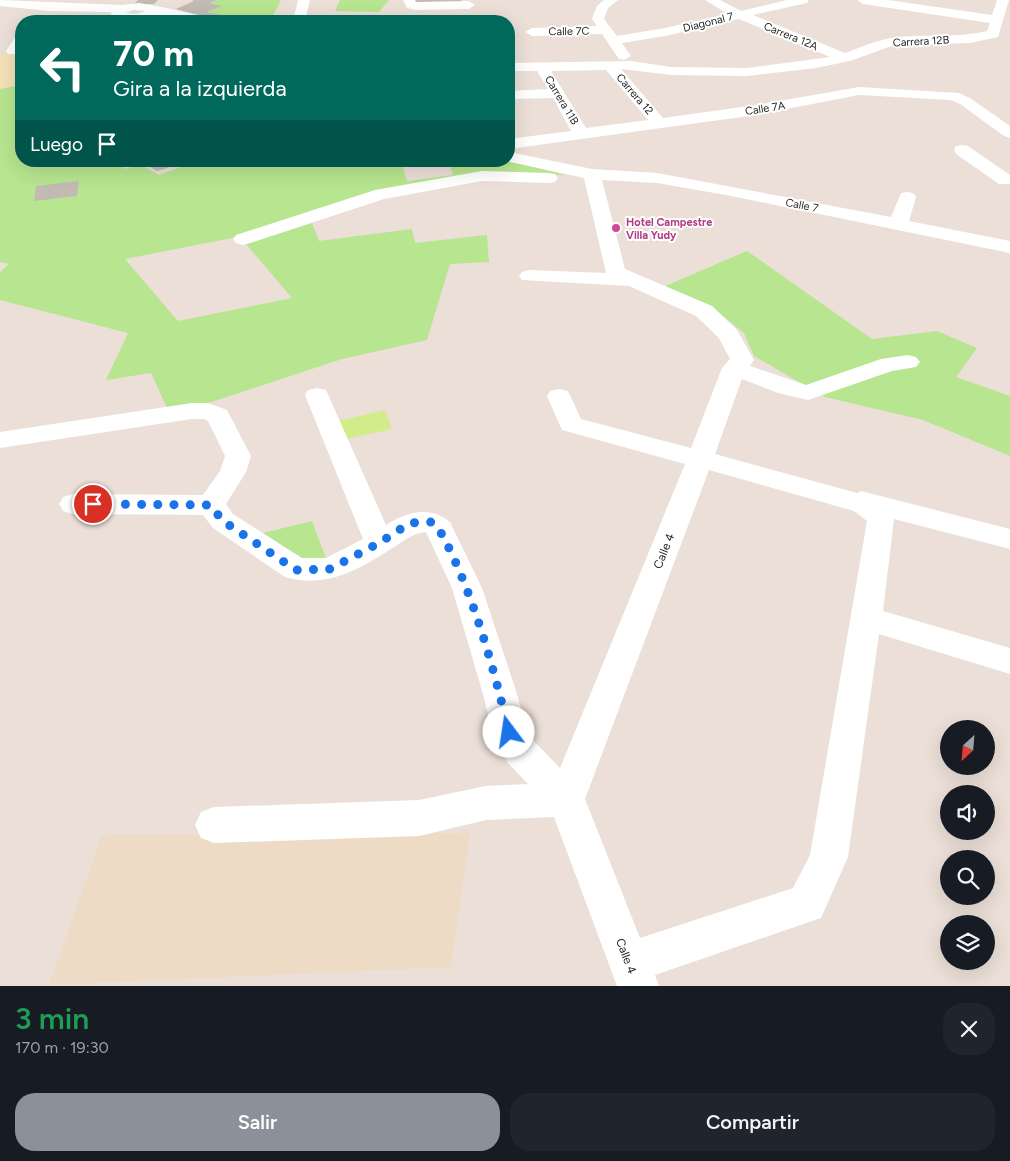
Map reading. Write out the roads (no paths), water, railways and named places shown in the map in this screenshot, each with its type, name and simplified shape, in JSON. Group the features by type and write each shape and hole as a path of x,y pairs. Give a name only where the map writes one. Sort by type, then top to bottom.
{"street":[{"path":"300,15 304,0"},
{"name":"Carrera 12","path":"612,0 603,6 598,19 631,65"},
{"name":"Carrera 12A","path":"710,0 738,14 845,58"},
{"name":"Diagonal 7","path":"609,36 665,32 803,0"},
{"path":"863,0 998,20"},
{"path":"1003,0 993,34 1010,37"},
{"path":"0,2 118,13"},
{"path":"410,2 416,6 469,2 470,15"},
{"path":"110,15 140,6 148,15"},
{"path":"0,8 38,15"},
{"name":"Calle 7C","path":"532,32 609,36"},
{"name":"Carrera 12B","path":"515,67 631,65 671,71 708,73 747,72 845,58 886,43 970,39 993,34"},
{"name":"Carrera 12","path":"610,65 660,124"},
{"name":"Carrera 11B","path":"542,67 581,133"},
{"path":"786,67 822,81 859,91"},
{"name":"Calle 7A","path":"515,143 756,110 859,91 954,96 965,101 1010,133"},
{"path":"515,95 558,93"},
{"path":"962,150 1005,180"},
{"path":"515,157 592,174"},
{"path":"982,163 1001,160"},
{"path":"243,239 381,194 482,176 564,178 592,174"},
{"name":"Calle 7","path":"592,174 657,178 898,223 1010,247"},
{"name":"Calle 4","path":"592,174 616,272 704,311 729,335 742,360 734,368 566,798 633,974"},
{"path":"898,223 907,197"},
{"path":"530,276 633,280"},
{"path":"734,368 787,388 808,392 889,364 908,362"},
{"path":"317,395 379,543"},
{"path":"559,396 571,424 864,504 875,511 881,521 829,858 807,904 633,974"},
{"path":"0,440 192,411 208,411 218,416 238,456 233,472 210,505"},
{"path":"700,459 1010,539"},
{"path":"73,504 210,505"},
{"path":"210,505 223,521 296,570 330,569 379,543 410,523 432,522 440,529 467,588 500,694 509,732 520,751 566,798"},
{"path":"866,618 1010,661"},
{"path":"214,825 419,818 486,803 566,798"}],"place":[{"name":"Hotel Campestre Villa Yudy","path":"616,228"}]}
